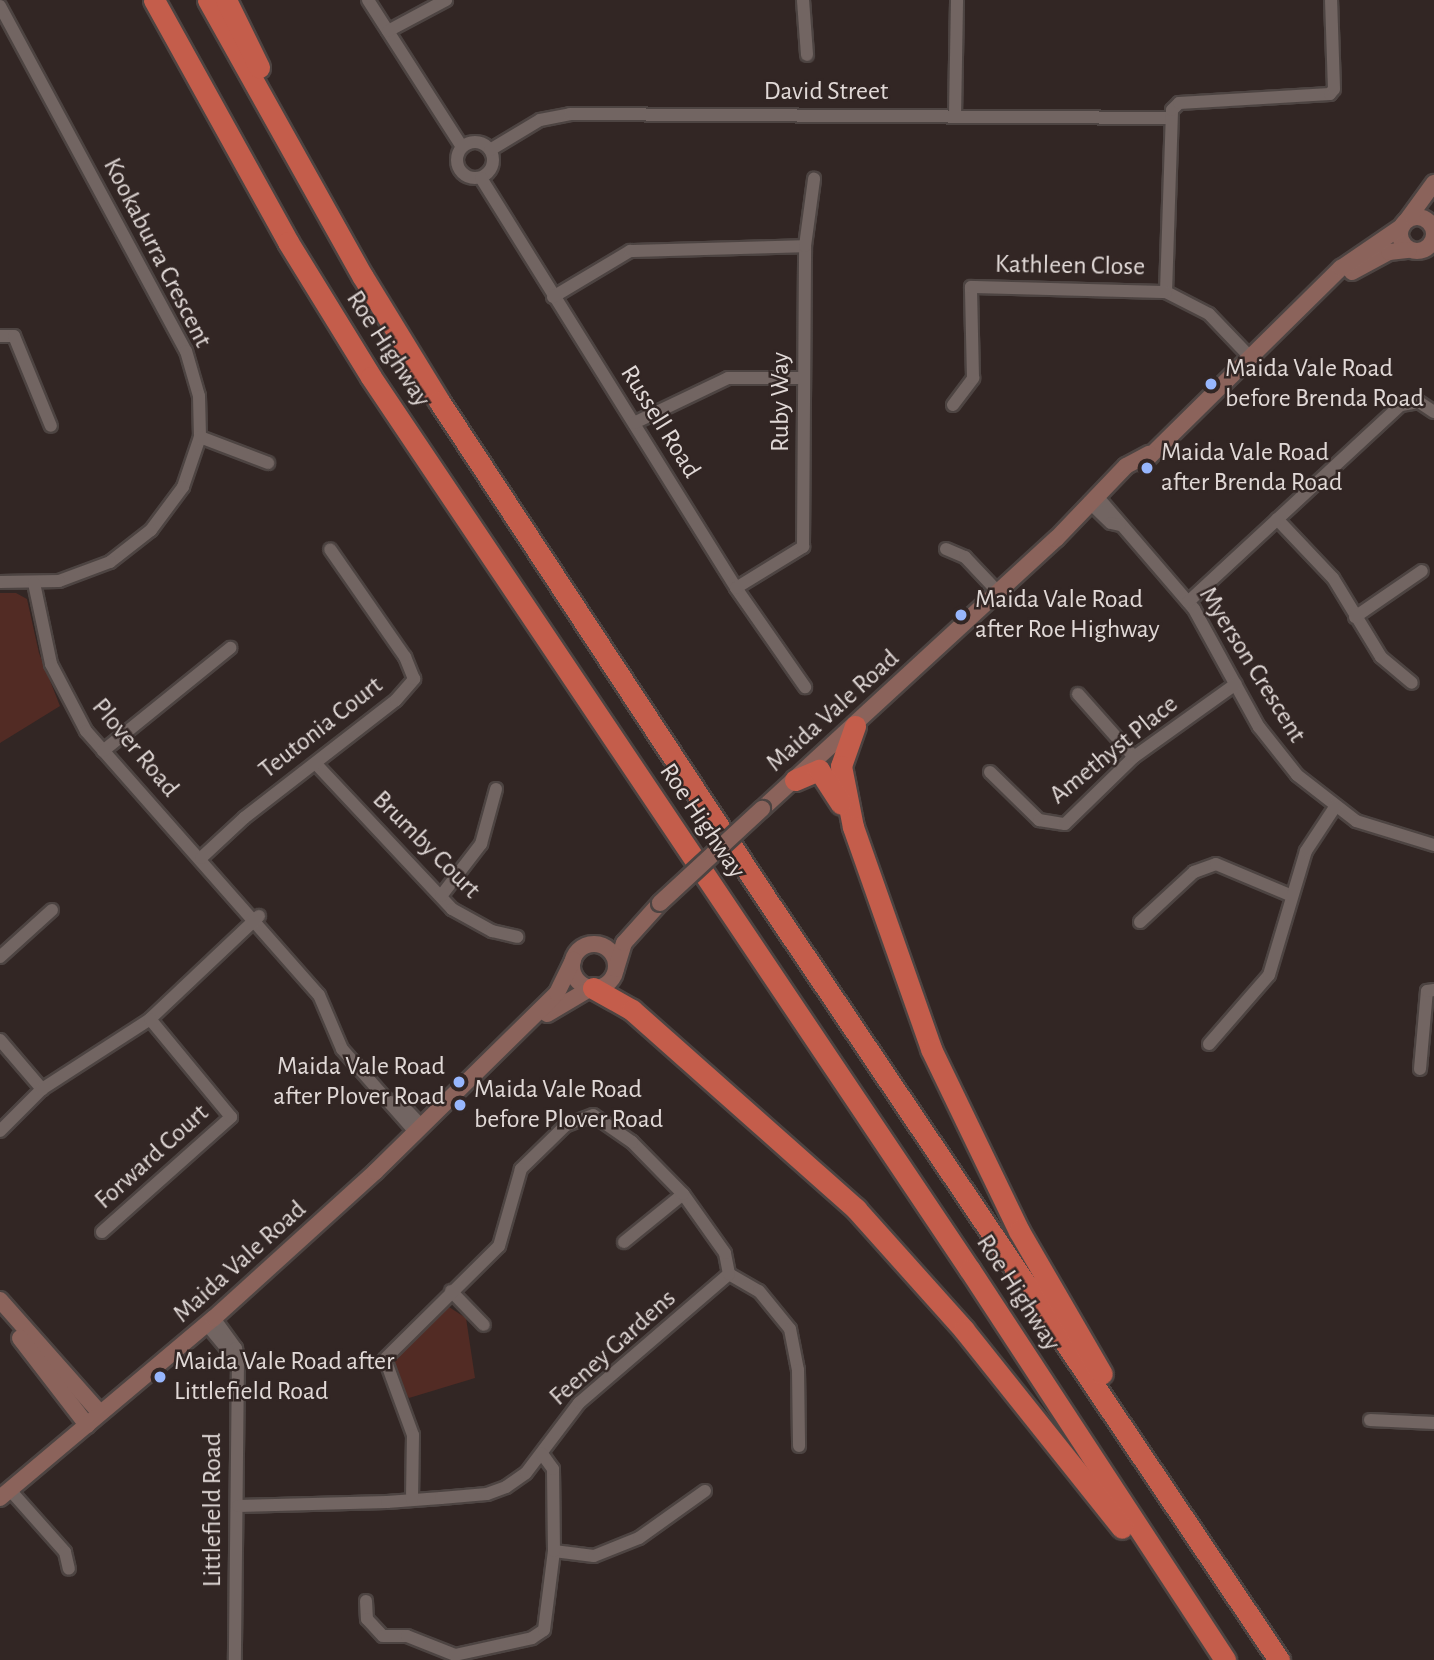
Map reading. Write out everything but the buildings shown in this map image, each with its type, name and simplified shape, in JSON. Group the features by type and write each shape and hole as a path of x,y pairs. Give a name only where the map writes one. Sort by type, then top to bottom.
{"highway":[{"path":"142,0 288,242"},
{"name":"Roe Highway","path":"154,0 288,242 439,478 970,1270 1203,1631 1225,1660"},
{"name":"Roe Highway","path":"208,0 363,278 439,401 765,897 1279,1660"},
{"path":"226,0 293,139 439,401"},
{"path":"855,726 841,766 853,827 931,1049 1019,1231 1152,1469"},
{"path":"794,780 813,770 822,771 853,827"},
{"path":"592,988 632,1010 856,1209 964,1330 1203,1631"}],"main road":[{"name":"Maida Vale Road","path":"616,969 624,943 643,919 999,593 1096,502 1132,462 1149,454 1341,268 1404,223 1434,183"},
{"path":"1431,223 1419,217 1404,223 1402,242 1409,250 1431,245 1434,237 1431,223 1426,209 1434,193"},
{"name":"Maida Vale Road","path":"1284,326 1359,267 1389,252 1409,250"},
{"name":"Maida Vale Road","path":"588,945 617,936 643,919"},
{"path":"588,945 610,950 616,969 610,982 592,988 574,975 573,960 588,945"},
{"name":"Maida Vale Road","path":"5,1494 210,1321 419,1130 502,1051 557,993 573,960"},
{"name":"Maida Vale Road","path":"502,1051 554,1008 592,988"},
{"path":"1,1308 100,1413"},
{"path":"1,1308 86,1425"}],"street":[{"path":"368,0 462,147"},
{"path":"388,31 446,0"},
{"path":"803,0 807,55"},
{"path":"955,116 957,0"},
{"path":"1250,357 1209,314 1166,292 1171,118 1179,103 1330,94 1334,89 1331,0"},
{"name":"Kookaburra Crescent","path":"0,6 186,351 199,396 200,437 183,487 151,530 110,562 60,581 0,582"},
{"name":"David Street","path":"490,150 540,120 570,114 1171,118"},
{"path":"474,142 490,150 492,166 481,178 468,178 458,170 456,158 462,147 474,142"},
{"name":"Russell Road","path":"481,178 736,587 805,687"},
{"name":"Ruby Way","path":"736,587 803,547 805,246 814,179"},
{"path":"554,297 630,251 805,246"},
{"name":"Kathleen Close","path":"953,405 972,377 971,287 1166,292"},
{"path":"0,336 14,336 51,426"},
{"path":"634,423 728,378 803,377"},
{"path":"1188,602 1401,405 1419,402 1434,412"},
{"path":"200,437 268,463"},
{"name":"Myerson Crescent","path":"1096,502 1188,602 1283,759 1335,807 1356,821 1434,845"},
{"path":"1277,519 1333,578 1381,657 1412,683"},
{"name":"Teutonia Court","path":"201,858 244,818 317,764 396,700 414,679 405,657 330,549"},
{"path":"946,549 965,557 999,593"},
{"path":"1355,617 1422,571"},
{"name":"Plover Road","path":"34,583 51,664 70,708 103,751 255,919 326,990 345,1042 419,1130"},
{"path":"103,751 230,648"},
{"name":"Amethyst Place","path":"990,772 1039,820 1056,825 1073,817 1134,757 1236,684"},
{"path":"1078,694 1134,757"},
{"name":"Brumby Court","path":"317,764 466,919 516,937"},
{"path":"441,896 481,844 496,789"},
{"path":"1209,1044 1269,975 1311,841 1335,807"},
{"path":"1140,922 1204,867 1222,865 1292,896"},
{"path":"0,957 52,910"},
{"path":"0,1131 42,1089 150,1019 255,919"},
{"path":"1420,1069 1427,991 1434,990"},
{"name":"Forward Court","path":"102,1232 231,1117 150,1019"},
{"path":"0,1040 42,1089"},
{"path":"412,1500 413,1435 385,1359 499,1246 521,1169 565,1126 584,1116 593,1115 632,1142 684,1194 725,1252 729,1274 759,1291 790,1329 798,1370 799,1446"},
{"path":"624,1242 684,1194"},
{"name":"Feeney Gardens","path":"238,1506 412,1500 496,1491 516,1481 541,1454 579,1403 729,1274"},
{"path":"451,1291 484,1325"},
{"name":"Littlefield Road","path":"210,1321 236,1348 238,1360 235,1660"},
{"path":"1370,1420 1434,1423"},
{"path":"366,1601 368,1621 385,1637 405,1636 455,1654 532,1638 548,1624 554,1551 552,1469 541,1454"},
{"path":"554,1551 594,1556 639,1538 705,1491"},
{"path":"5,1494 65,1552 69,1569"}],"shaded area":[{"path":"0,593 16,593 27,599 39,653 60,706 0,743"},
{"path":"449,1307 466,1318 475,1378 409,1398 396,1380 391,1361"}],"place":[{"name":"Maida Vale Road before Brenda Road","path":"1211,384"},
{"name":"Maida Vale Road after Brenda Road","path":"1147,468"},
{"name":"Maida Vale Road after Roe Highway","path":"961,615"},
{"name":"Maida Vale Road after Plover Road","path":"459,1082"},
{"name":"Maida Vale Road before Plover Road","path":"460,1105"},
{"name":"Maida Vale Road after Littlefield Road","path":"160,1377"}]}
